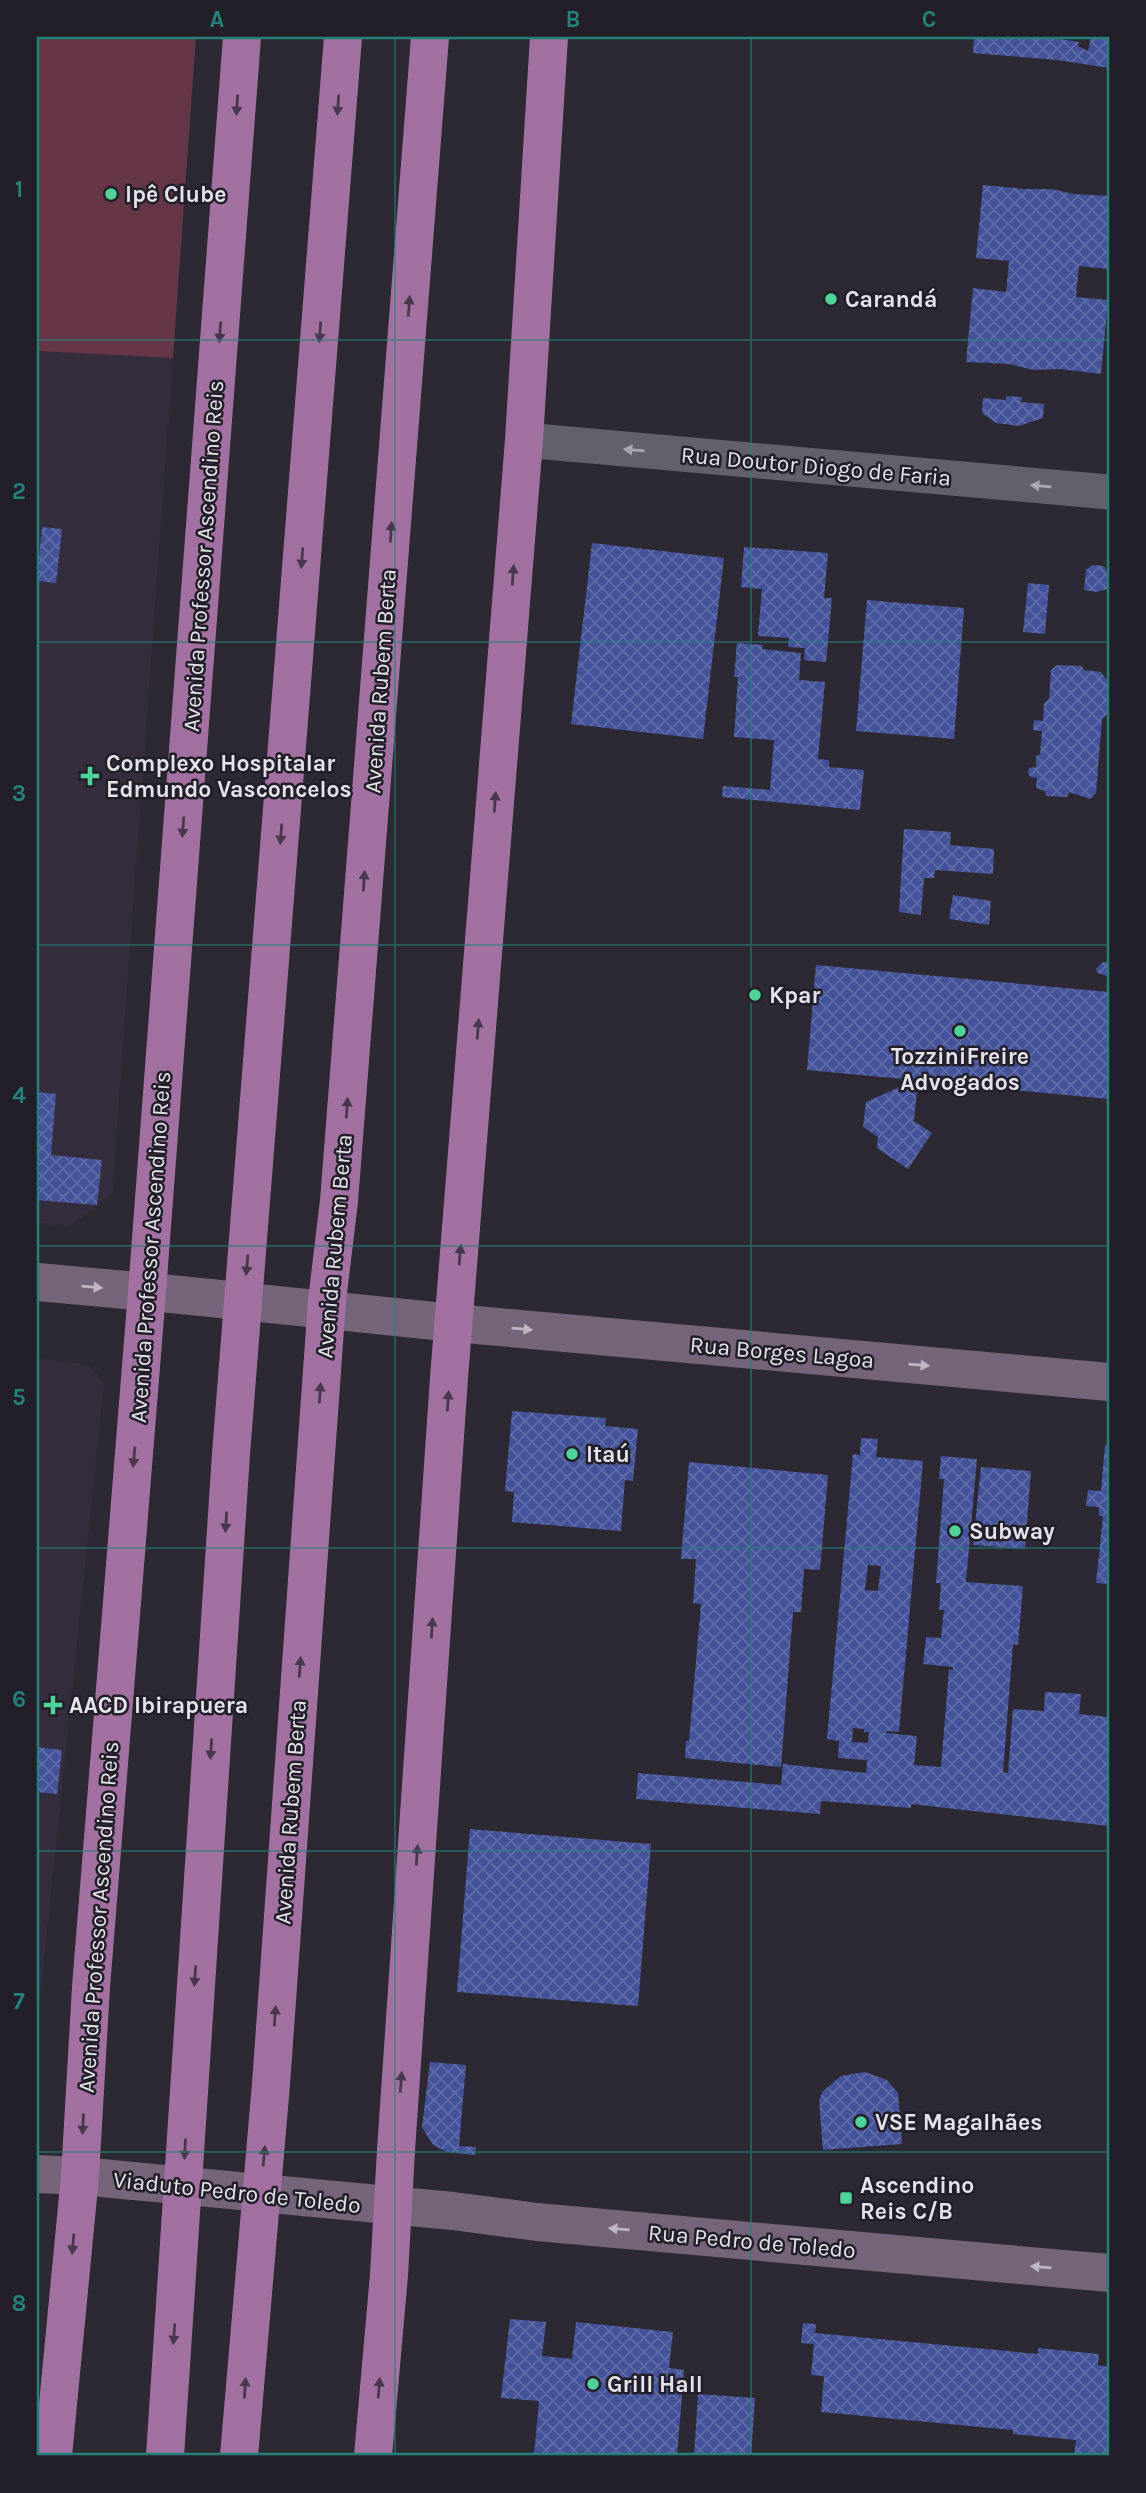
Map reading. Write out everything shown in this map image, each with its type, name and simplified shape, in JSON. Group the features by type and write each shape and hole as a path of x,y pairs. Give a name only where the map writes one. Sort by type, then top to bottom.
{"highway":[{"name":"Avenida Professor Ascendino Reis","path":"53,2456 96,2178 91,1987 159,1293 242,37"},
{"path":"165,2456 230,1468 343,37"},
{"name":"Avenida Rubem Berta","path":"239,2456 271,2073 324,1341 339,1201 430,37"},
{"path":"373,2456 378,2206 396,2150 454,1324 524,440 549,37"}],"street":[{"name":"Rua Doutor Diogo de Faria","path":"524,440 1109,492"},
{"path":"37,1282 159,1293"},
{"name":"Rua Borges Lagoa","path":"159,1293 454,1324 1109,1382"},
{"path":"37,2175 96,2178"},
{"name":"Viaduto Pedro de Toledo","path":"96,2178 378,2206"},
{"name":"Rua Pedro de Toledo","path":"378,2206 1109,2273"}],"shaded area":[{"name":"Ipê Clube","path":"37,37 196,37 173,358 37,351"},
{"name":"Complexo Hospitalar Edmundo Vasconcelos","path":"37,351 173,358 112,1195 69,1226 37,1223"},
{"name":"AACD Ibirapuera","path":"37,1358 89,1365 104,1383 37,2027"}],"building":[{"path":"974,37 1059,39 1079,42 1078,46 1088,51 1091,37 1109,37 1109,68 1057,60 973,53"},
{"path":"983,185 1109,196 1109,269 1079,266 1076,297 1108,300 1101,374 966,362 973,288 1006,292 1009,261 976,258"},
{"path":"1006,396 1022,397 1021,402 1044,404 1043,418 1019,426 996,423 982,413 983,398 1006,400"},
{"path":"42,527 62,529 56,583 37,581"},
{"path":"592,543 724,558 703,739 571,724"},
{"path":"744,547 828,553 824,598 832,598 826,662 804,660 805,648 788,647 789,638 758,636 762,589 741,587"},
{"path":"1092,565 1104,566 1108,589 1096,592 1084,590 1086,570"},
{"path":"1028,583 1049,585 1045,634 1023,632"},
{"path":"867,600 964,608 954,739 856,731"},
{"path":"737,643 801,653 799,680 825,682 818,759 829,760 829,767 864,770 860,810 722,797 723,786 770,790 774,740 734,737"},
{"path":"1057,665 1082,666 1084,670 1101,672 1109,683 1108,713 1102,719 1096,793 1090,799 1069,792 1067,797 1047,796 1045,791 1036,788 1037,778 1028,774 1029,768 1036,767 1036,756 1040,754 1042,731 1033,730 1034,720 1043,721 1044,703 1049,699 1051,670"},
{"path":"904,829 951,832 950,845 994,849 993,874 935,870 934,878 924,878 921,915 899,912"},
{"path":"953,895 991,901 989,925 949,919"},
{"path":"1103,962 1109,962 1109,977 1098,973 1096,969"},
{"name":"TozziniFreire Advogados","path":"816,965 1109,992 1109,1099 918,1081 914,1121 932,1133 908,1169 877,1148 878,1137 863,1127 866,1102 902,1086 903,1079 807,1070"},
{"path":"37,1092 56,1094 51,1155 102,1160 97,1205 37,1200"},
{"name":"Itaú","path":"512,1411 606,1418 605,1426 638,1429 633,1481 625,1480 621,1531 512,1522 514,1492 505,1491"},
{"path":"861,1438 878,1439 876,1457 923,1461 899,1732 886,1733 917,1736 914,1765 941,1767 949,1669 953,1670 953,1667 923,1664 926,1637 941,1638 944,1610 939,1610 941,1583 936,1583 944,1479 939,1479 941,1456 977,1459 966,1582 1023,1586 1018,1645 1013,1644 1003,1772 1008,1773 1013,1709 1044,1711 1045,1692 1081,1694 1079,1714 1109,1717 1109,1826 911,1804 911,1808 821,1801 820,1814 636,1799 638,1773 781,1785 783,1764 866,1773 867,1760 838,1758 839,1741 827,1739 853,1454 860,1455","holes":["868,1565 881,1566 878,1591 865,1590","853,1728 869,1732 868,1743 852,1742"]},
{"path":"1105,1445 1109,1445 1109,1584 1096,1583 1103,1516 1099,1516 1099,1507 1086,1506 1088,1490 1101,1491"},
{"path":"689,1462 828,1475 820,1570 804,1569 801,1612 793,1612 781,1767 685,1758 686,1741 689,1741 701,1604 693,1603 696,1559 681,1559"},
{"path":"981,1467 1031,1471 1025,1549 973,1545"},
{"path":"37,1747 62,1750 57,1794 37,1792"},
{"path":"470,1829 651,1844 638,2006 457,1992"},
{"path":"430,2062 466,2065 459,2146 476,2147 475,2155 447,2152 433,2145 422,2127"},
{"name":"VSE Magalhães","path":"865,2072 887,2080 898,2093 902,2144 823,2150 819,2100 823,2091 841,2076"},
{"name":"Grill Hall","path":"510,2319 546,2322 542,2356 572,2359 576,2322 673,2332 669,2368 684,2370 677,2456 534,2456 539,2401 501,2398"},
{"path":"803,2323 816,2324 815,2333 1038,2354 1038,2348 1099,2354 1098,2365 1109,2367 1109,2456 1074,2456 1076,2440 1013,2434 1013,2430 821,2412 824,2376 811,2375 814,2344 801,2343"},
{"path":"698,2394 755,2398 751,2456 694,2456"}],"place":[{"name":"Ipê Clube","path":"111,194"},
{"name":"Carandá","path":"831,299"},
{"name":"Complexo Hospitalar Edmundo Vasconcelos","path":"90,776"},
{"name":"Kpar","path":"755,995"},
{"name":"TozziniFreire Advogados","path":"960,1031"},
{"name":"Itaú","path":"572,1454"},
{"name":"Subway","path":"955,1531"},
{"name":"AACD Ibirapuera","path":"53,1705"},
{"name":"VSE Magalhães","path":"861,2122"},
{"name":"Ascendino Reis C/B","path":"846,2198"},
{"name":"Grill Hall","path":"593,2384"}]}
